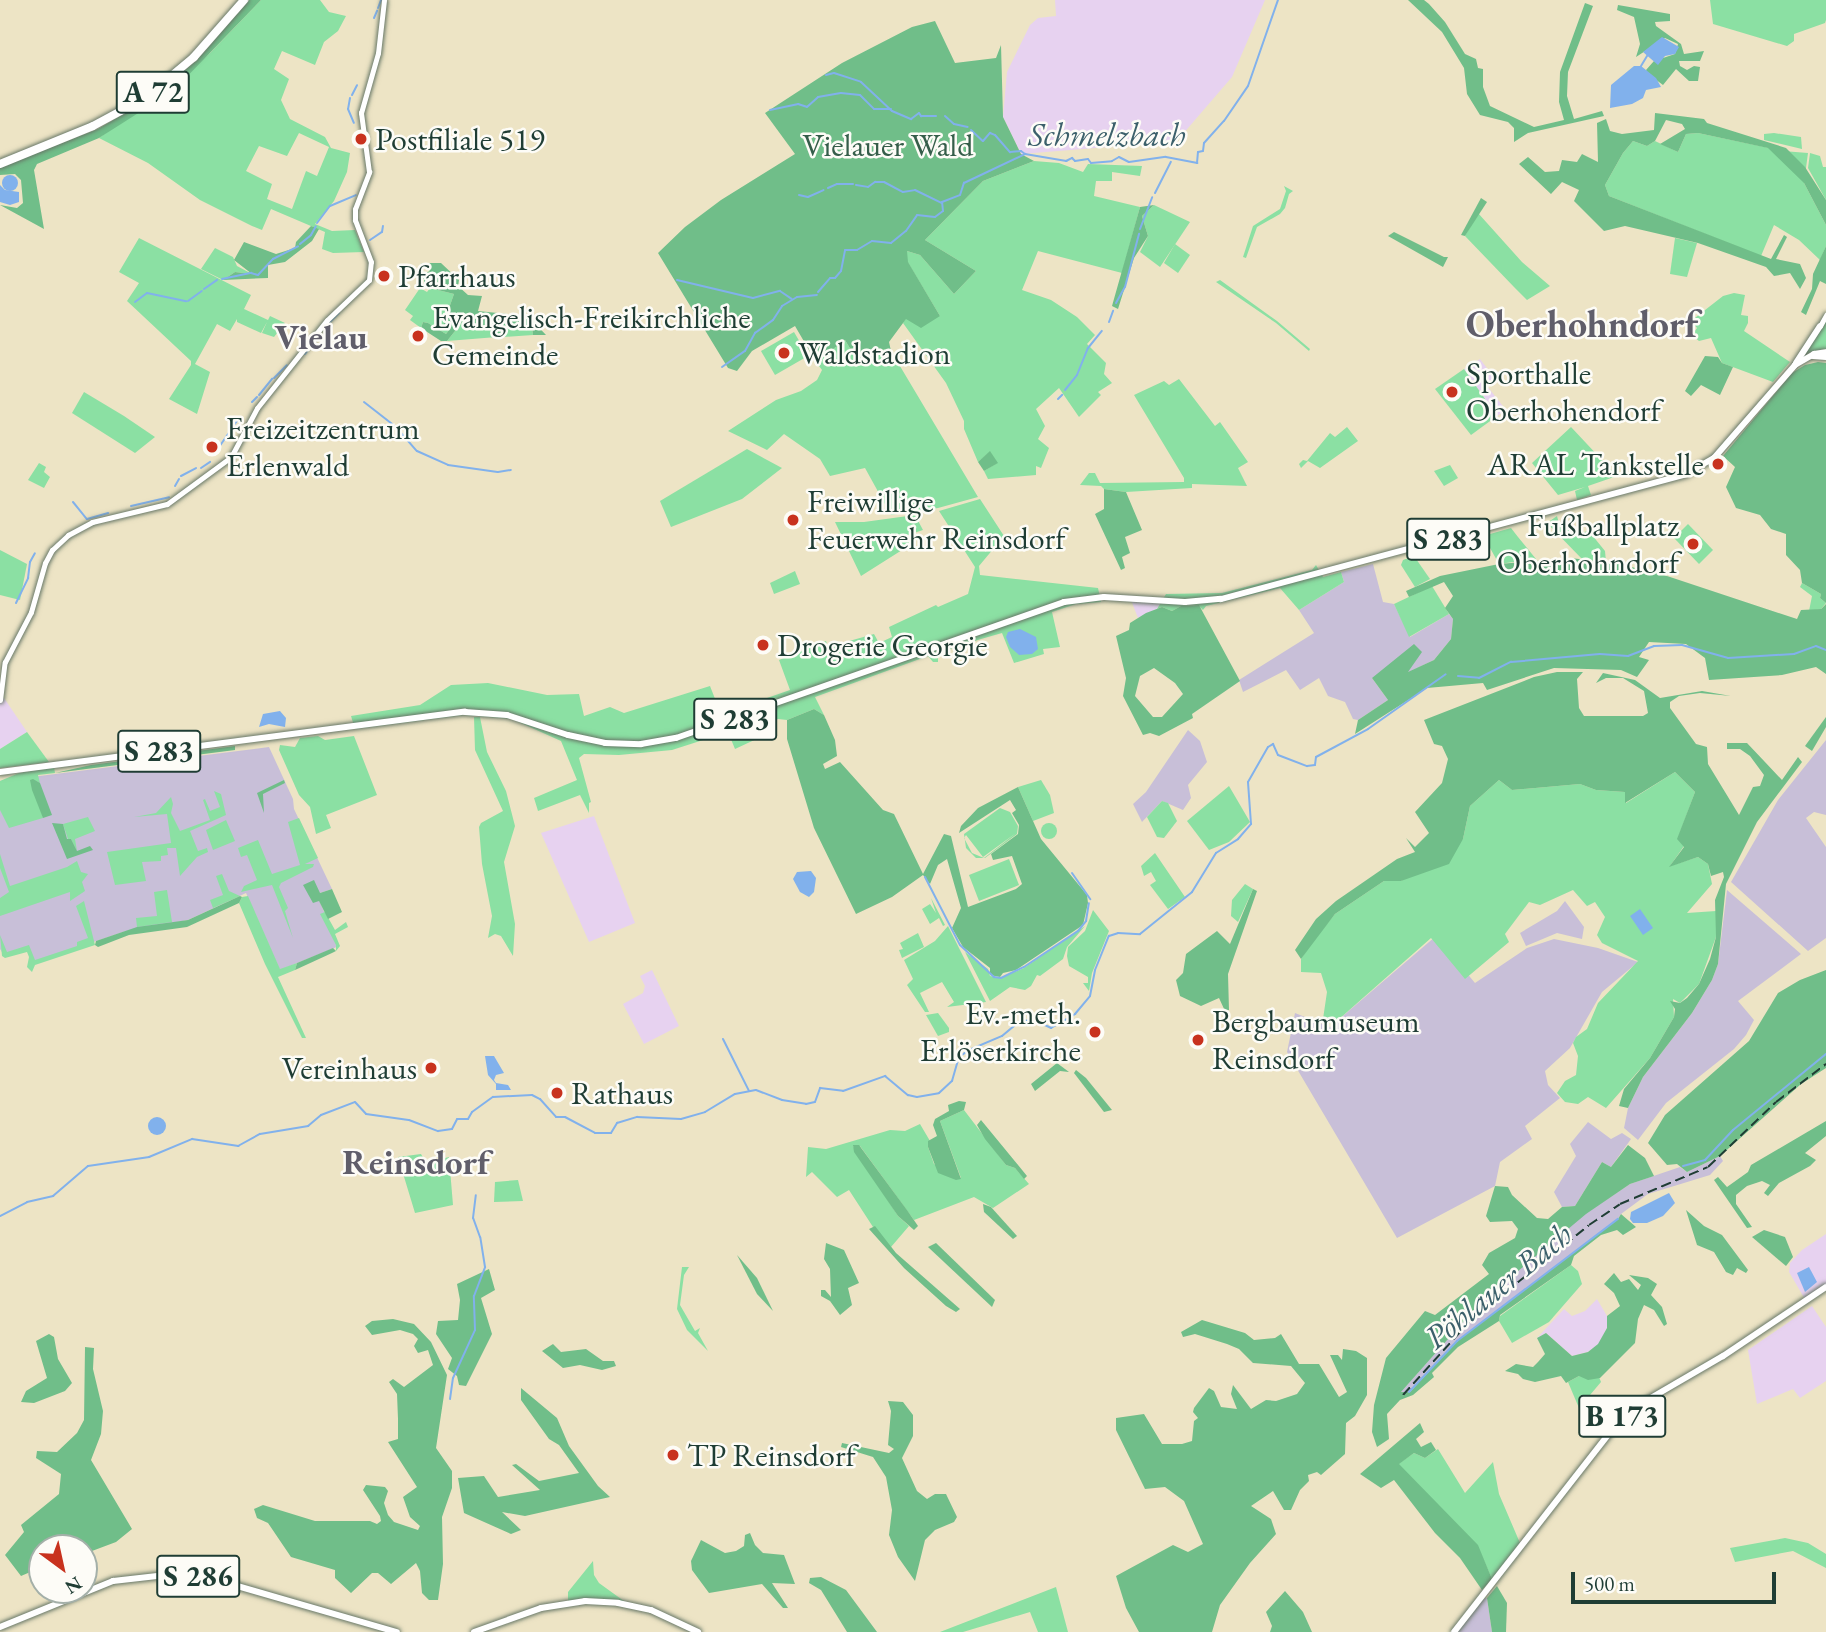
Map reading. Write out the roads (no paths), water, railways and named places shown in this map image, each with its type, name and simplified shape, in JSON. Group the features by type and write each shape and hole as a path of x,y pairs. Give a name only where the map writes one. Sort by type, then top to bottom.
{"highway":[{"name":"A 72","path":"0,164 142,94 184,60 237,0"},
{"name":"A 72","path":"0,158 101,122 145,98 194,57 244,0"}],"main road":[{"path":"1,698 5,662 32,612 45,563 52,550 71,533 92,522 167,504 231,457 254,413 308,344 327,320 366,285 371,262 355,220 355,209 369,172 361,113 378,53 384,0"},
{"name":"S 283","path":"0,772 476,712 507,715 595,741 630,744 663,741 716,726 1070,600 1104,597 1198,602 1240,594 1695,471 1722,449 1795,365 1826,315"},
{"path":"1795,365 1808,356 1826,355"},
{"name":"B 173","path":"1454,1632 1625,1413 1723,1356 1826,1287"},
{"name":"S 286","path":"0,1627 113,1581 175,1574 230,1583 397,1632"},
{"path":"474,1632 541,1608 585,1601 637,1606 668,1616 698,1632"}],"water":[{"path":"1662,37 1679,47 1675,54 1665,56 1658,65 1643,52"},
{"path":"1634,66 1641,66 1656,78 1661,87 1646,90 1643,98 1632,104 1610,108 1611,85"},
{"path":"10,175 16,177 16,189 10,191 4,189 2,183 4,177"},
{"path":"0,185 5,190 19,192 19,202 10,205 0,202"},
{"path":"1020,629 1036,637 1038,649 1032,654 1019,655 1010,647 1006,637 1008,632"},
{"path":"280,711 286,718 285,727 269,724 259,727 263,714"},
{"path":"811,871 816,878 814,892 809,897 800,892 793,879 797,872"},
{"path":"1640,909 1653,928 1643,935 1630,916"},
{"path":"485,1056 494,1056 504,1073 496,1075 496,1083 508,1085 511,1090 496,1090 496,1084 488,1075"},
{"path":"157,1117 163,1120 166,1126 163,1132 157,1135 151,1132 148,1126 151,1120"},
{"path":"1669,1193 1675,1203 1663,1216 1647,1223 1633,1223 1630,1219 1631,1212"},
{"path":"1809,1267 1817,1282 1805,1292 1797,1273"}],"waterway":[{"path":"378,8 381,0"},
{"name":"Schmelzbach","path":"818,292 830,278 835,278 841,271 845,250 857,250 872,241 891,243 906,231 917,215 935,217 943,211 942,202 960,195 964,183 1025,154 1066,161 1072,158 1075,161 1088,159 1091,163 1112,161 1119,157 1129,162 1166,157 1197,163 1198,152 1203,151 1204,143 1224,121 1248,86 1278,0"},
{"path":"374,18 377,11"},
{"path":"1641,66 1647,56"},
{"path":"826,75 834,73 861,82 892,111 911,119 919,113 921,116 936,116"},
{"path":"352,95 357,85"},
{"path":"770,110 798,104 807,107 818,97 841,93 860,95 874,109 891,109"},
{"path":"350,98 348,109 354,123"},
{"path":"945,116 954,124 968,127"},
{"path":"971,130 983,141 990,133 1010,152 1021,151 1025,154"},
{"path":"1155,193 1171,162"},
{"path":"856,185 868,187 875,182 884,182 903,192 915,190 942,203"},
{"path":"828,188 837,184 853,184"},
{"path":"799,195 808,197 824,190"},
{"path":"317,223 330,206 356,195"},
{"path":"1140,229 1152,197"},
{"path":"300,244 311,235 316,226"},
{"path":"370,240 382,232 383,226"},
{"path":"1116,303 1125,287 1139,234"},
{"path":"222,279 251,273 258,275 273,259 298,246"},
{"path":"204,289 217,280"},
{"path":"677,280 753,298 780,291 792,299"},
{"path":"188,301 202,291"},
{"path":"135,302 147,293 186,301"},
{"name":"Schmelzbach","path":"722,367 745,351 755,333 773,320 782,306 797,297 817,295"},
{"path":"1109,322 1113,311"},
{"path":"324,328 339,313"},
{"path":"1065,390 1077,375 1088,348 1102,331"},
{"path":"305,354 318,336"},
{"path":"274,378 287,365"},
{"path":"259,395 272,379"},
{"path":"1058,399 1062,395"},
{"path":"252,402 257,397"},
{"path":"364,402 395,426 417,451 448,465 498,472 511,470"},
{"path":"234,425 239,418"},
{"path":"219,447 233,427"},
{"path":"201,468 210,462"},
{"path":"181,476 196,468"},
{"path":"175,486 179,479"},
{"path":"131,506 169,497"},
{"path":"73,502 87,519 108,513"},
{"path":"16,603 28,578 30,562 35,553"},
{"path":"1458,676 1479,678 1511,662 1600,654 1628,656 1654,646 1682,645 1728,658 1794,654 1816,646 1826,650"},
{"path":"0,1216 27,1202 53,1196 88,1166 149,1157 192,1139 238,1146 260,1134 308,1126 321,1115 355,1102 366,1114 409,1120 438,1131 452,1129 457,1119 468,1119 472,1112 493,1097 532,1095 540,1099 556,1117 565,1117 595,1133 611,1133 617,1123 637,1117 681,1119 705,1112 735,1094 756,1090 782,1100 806,1104 815,1102 820,1088 843,1091 885,1076 908,1095 917,1097 939,1093 952,1081 959,1057 969,1050 1002,1036 1020,1021 1034,1020 1051,1028 1075,1014 1090,996 1095,970 1109,936 1118,933 1140,934 1192,892 1216,853 1238,839 1251,824 1248,782 1268,747 1273,744 1278,755 1307,766 1315,765 1316,757 1368,729 1446,674"},
{"path":"1072,873 1090,899"},
{"path":"925,877 960,945 994,977 1001,978 1024,967 1078,931 1086,921 1089,903"},
{"path":"723,1039 749,1091"},
{"name":"Pöhlauer Bach","path":"1683,1166 1705,1160 1733,1130 1826,1054"},
{"path":"450,1399 453,1378 475,1330 474,1296 485,1267 480,1237 473,1218 476,1195"},
{"name":"Pöhlauer Bach","path":"1409,1392 1457,1341 1618,1219"}],"railway":[{"path":"1403,1395 1471,1320 1589,1225 1620,1204 1708,1167 1776,1102 1826,1064"}],"place":[{"name":"Postfiliale 519","path":"361,139"},
{"name":"Pfarrhaus","path":"384,276"},
{"name":"Evangelisch-Freikirchliche Gemeinde","path":"418,336"},
{"name":"Waldstadion","path":"784,353"},
{"name":"Sporthalle Oberhohendorf","path":"1452,392"},
{"name":"Freizeitzentrum Erlenwald","path":"212,447"},
{"name":"ARAL Tankstelle","path":"1718,464"},
{"name":"Freiwillige Feuerwehr Reinsdorf","path":"793,520"},
{"name":"Fußballplatz Oberhohndorf","path":"1693,544"},
{"name":"Drogerie Georgie","path":"763,645"},
{"name":"Ev.-meth. Erlöserkirche","path":"1095,1032"},
{"name":"Bergbaumuseum Reinsdorf","path":"1198,1040"},
{"name":"Vereinhaus","path":"431,1068"},
{"name":"Rathaus","path":"557,1093"},
{"name":"TP Reinsdorf","path":"673,1455"}],"district":[{"name":"Oberhohndorf","path":"1582,324"},
{"name":"Vielau","path":"321,337"},
{"name":"Reinsdorf","path":"416,1162"}],"park label":[{"name":"Vielauer Wald","path":"888,145"}]}
